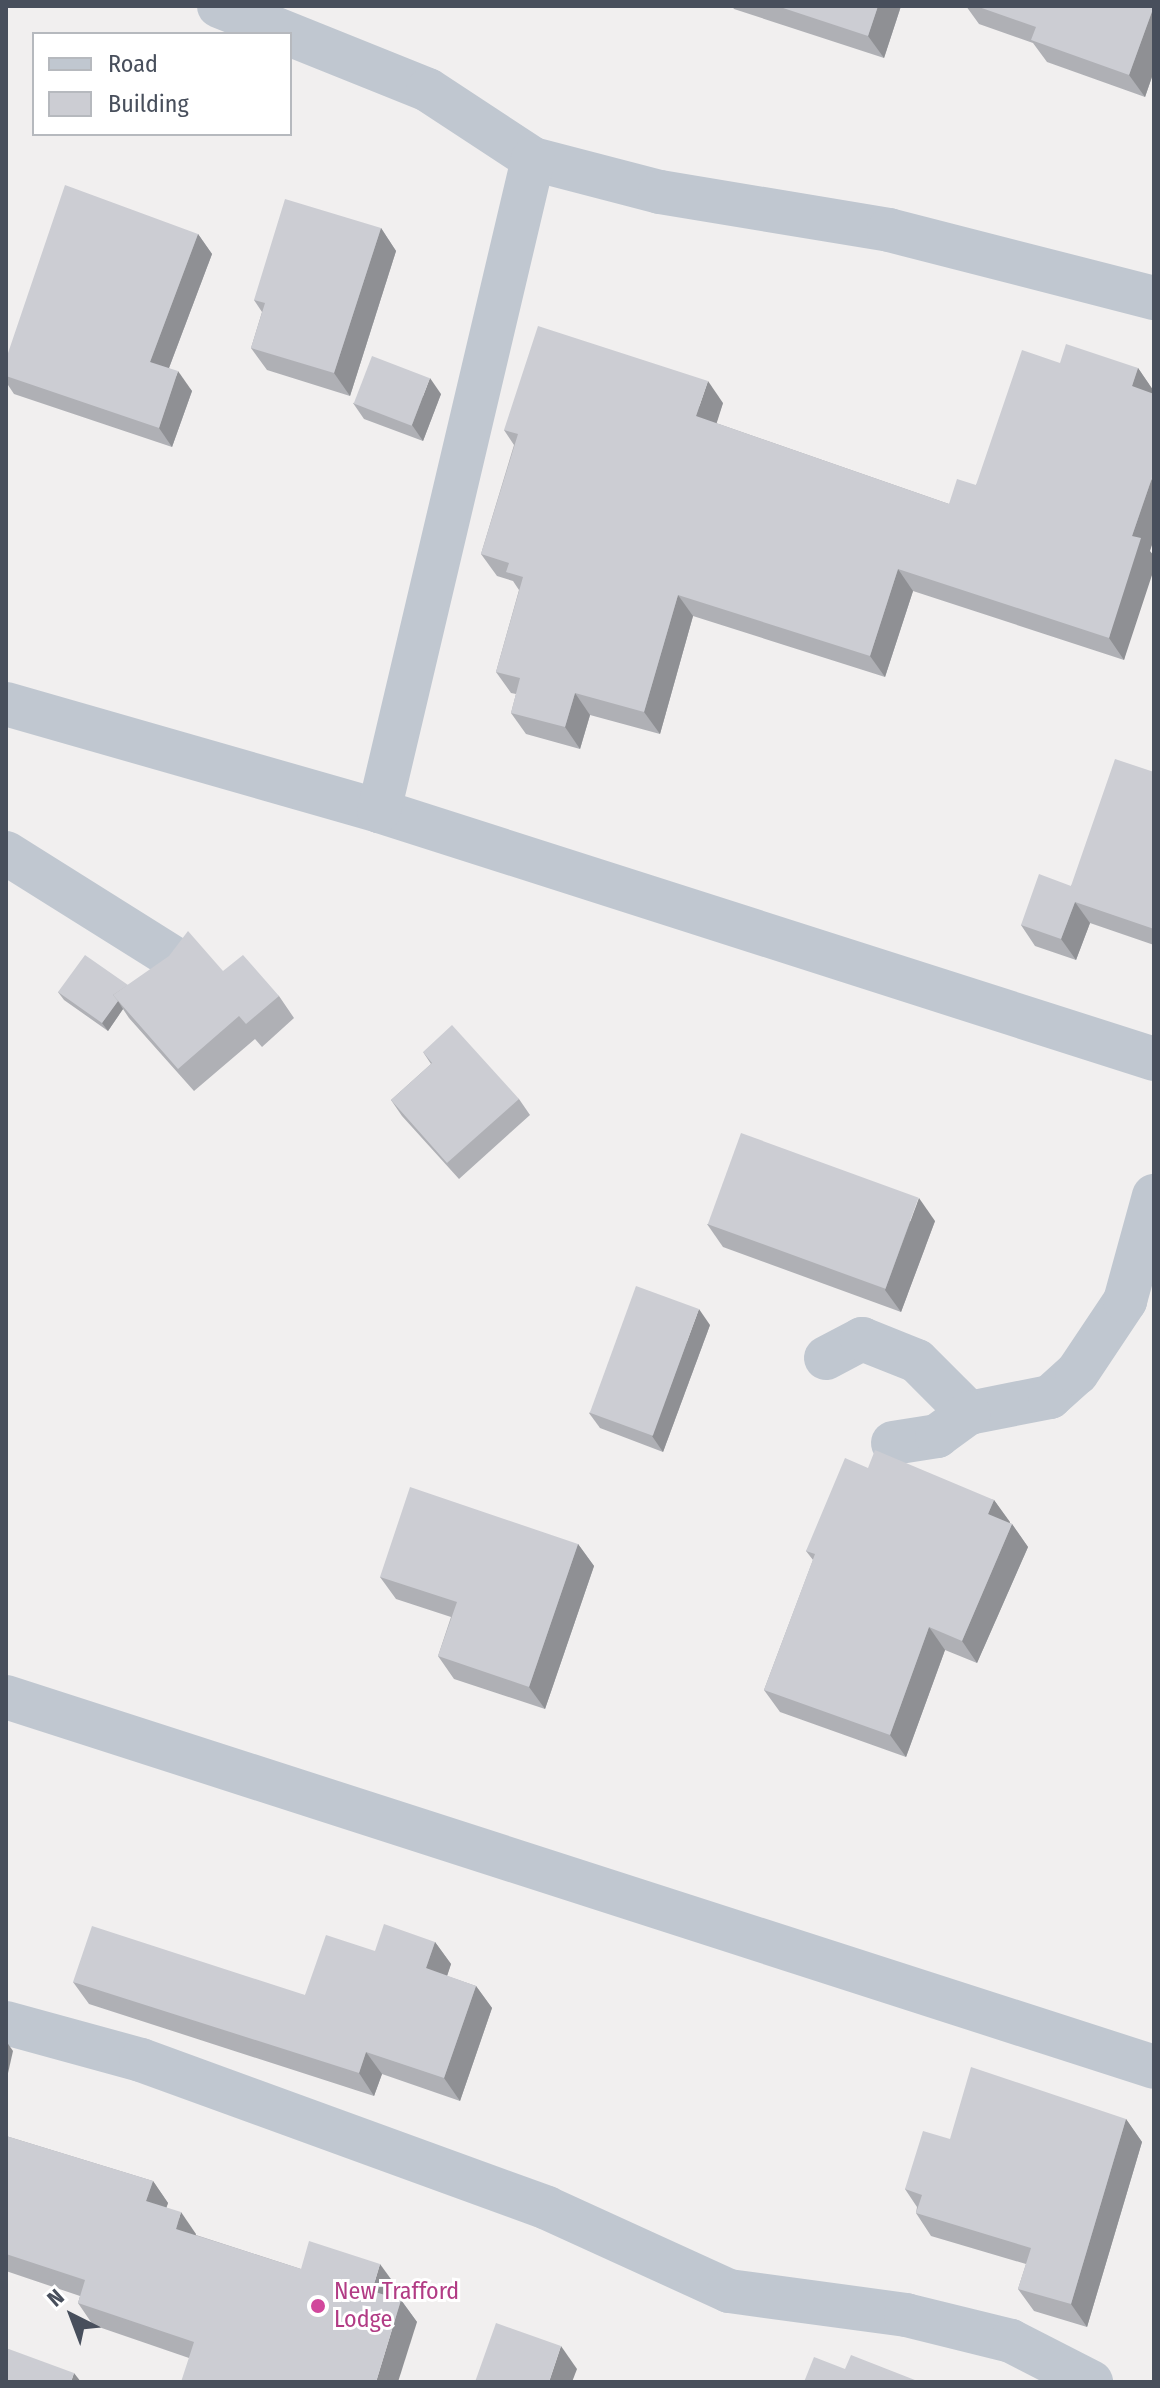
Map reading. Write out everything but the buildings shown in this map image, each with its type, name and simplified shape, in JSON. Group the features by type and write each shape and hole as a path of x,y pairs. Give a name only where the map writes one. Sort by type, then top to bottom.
{"street":[{"path":"219,6 284,32"},
{"path":"292,35 428,90 533,159 660,192 889,230 1154,298"},
{"path":"379,811 533,159"},
{"path":"6,704 379,811 1154,1059"},
{"path":"6,853 172,957"},
{"path":"893,1443 937,1436 969,1413 1050,1397 1077,1373 1125,1301 1154,1196"},
{"path":"826,1358 862,1339 917,1361 969,1413"},
{"path":"6,1697 1154,2067"},
{"path":"6,2023 141,2060 547,2208 729,2291 906,2315 1011,2341 1091,2382"}],"place":[{"name":"New Trafford Lodge","path":"318,2306"}]}
